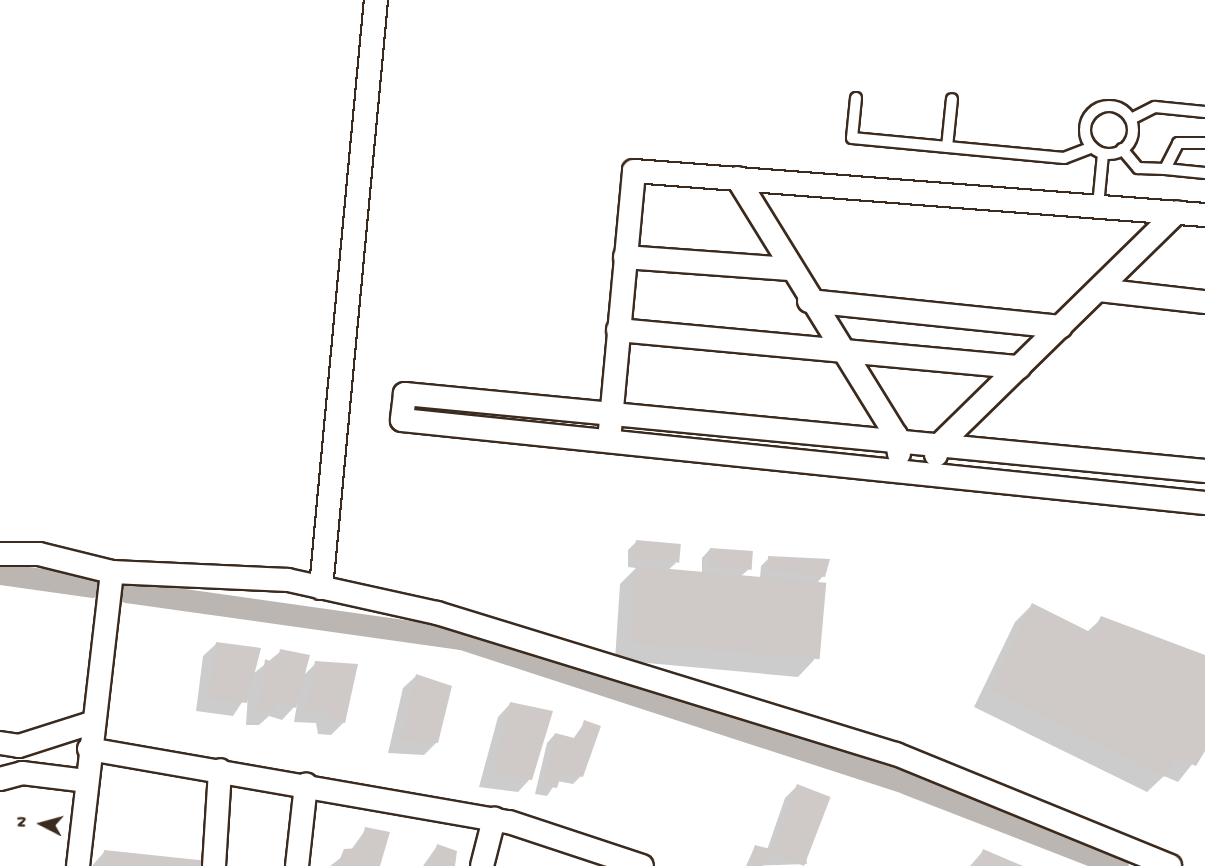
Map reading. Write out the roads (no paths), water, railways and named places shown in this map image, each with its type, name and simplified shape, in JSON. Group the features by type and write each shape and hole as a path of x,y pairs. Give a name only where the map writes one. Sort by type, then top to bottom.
{"street":[{"path":"321,588 376,0"},
{"path":"608,442 634,171 1205,215"},
{"path":"737,178 789,269 901,443 897,471"},
{"path":"934,475 938,446 1177,212"},
{"path":"625,257 789,269"},
{"path":"1099,290 1205,302"},
{"path":"809,301 1060,327"},
{"path":"618,330 1020,367"},
{"path":"1205,471 405,394 402,420 1205,502"},
{"path":"0,554 39,554 112,572 288,580 437,613 896,754 1170,866"},
{"path":"78,866 91,723 112,572"},
{"path":"0,743 19,746 91,723"},
{"path":"89,749 306,784 494,819 642,866"},
{"path":"214,866 220,770"},
{"path":"0,779 22,773 86,782"},
{"path":"297,866 306,784"},
{"path":"482,866 494,819"}],"lane":[{"path":"856,98 852,138 1064,158 1092,147"},
{"path":"947,147 952,99"},
{"path":"1115,107 1131,119 1134,132 1122,149 1103,154 1092,147 1085,135 1095,110 1115,107"},
{"path":"1131,119 1155,107 1205,112"},
{"path":"1166,169 1178,143 1205,143"},
{"path":"1122,149 1138,168 1205,173"},
{"path":"1098,206 1103,154"}],"waterway":[{"path":"0,574 92,587"},
{"path":"127,592 462,639 907,784 1118,866"}]}
